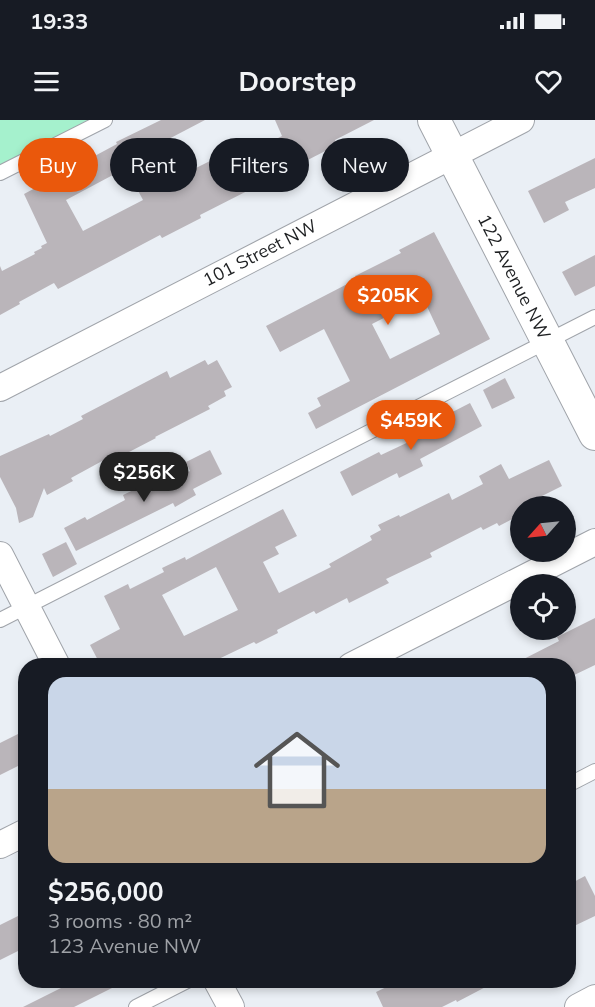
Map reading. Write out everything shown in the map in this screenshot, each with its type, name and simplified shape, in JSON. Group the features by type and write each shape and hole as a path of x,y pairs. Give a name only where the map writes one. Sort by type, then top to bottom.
{"street":[{"name":"122 Avenue NW","path":"434,120 595,434"},
{"name":"101 Street NW","path":"0,388 521,120"},
{"path":"367,658 595,542"},
{"path":"0,555 53,658"},
{"path":"0,845 18,836"},
{"path":"221,988 231,1007"},
{"path":"578,1007 595,998"}],"lane":[{"path":"0,173 105,120"},
{"path":"0,620 595,317"},
{"path":"576,781 595,771"},
{"path":"136,1007 174,988"}],"green space":[{"path":"0,120 90,120 55,138 18,138 18,157 0,166"}],"building":[{"path":"161,120 205,120 171,138 124,138"},
{"path":"275,120 374,120 339,138 321,138 321,153 309,159 309,138 278,138 282,136"},
{"path":"110,148 110,177 98,183 98,154"},
{"path":"595,158 595,188 565,202 569,210 544,223 528,191"},
{"path":"209,162 209,192 245,192 200,215 201,218 162,238 160,235 58,289 54,283 0,315 0,266 2,271 35,254 34,252 47,243 24,194 28,192 81,192 66,200 83,231 143,200 139,192 197,192 197,168"},
{"path":"434,232 490,339 316,429 308,413 321,406 317,398 350,381 324,329 280,352 266,326 357,279 355,276 401,253 399,250","holes":["423,298 440,334 390,359 372,324"]},
{"path":"595,255 595,286 575,296 562,272"},
{"path":"205,360 208,365 217,360 232,387 224,391 226,396 208,406 210,409 106,464 104,460 71,478 73,481 47,495 44,488 33,517 19,523 16,508 0,477 0,456 49,434 50,436 83,419 81,416 167,371 170,378"},
{"path":"505,378 515,398 492,409 483,390"},
{"path":"470,403 482,426 420,459 423,466 399,478 397,473 352,496 340,472 379,452 381,455 434,430 431,423"},
{"path":"210,450 222,474 193,489 196,495 175,507 173,503 76,551 64,528 85,517 87,520 125,500 123,495 146,484 150,492 190,471 186,462"},
{"path":"549,460 562,486 542,496 510,496 510,520 499,526 497,523 483,530 481,527 430,553 432,557 386,579 389,583 349,603 347,598 316,614 314,611 277,630 278,633 221,658 97,658 90,645 120,629 104,596 128,584 130,589 164,572 162,568 185,557 186,560 283,509 297,536 275,547 279,554 263,562 279,593 331,567 329,564 372,540 370,536 381,530 378,525 449,493 452,500 483,484 479,476 501,464 509,479","holes":["216,567 238,610 184,636 162,595"]},
{"path":"66,542 77,564 53,577 42,554"},
{"path":"595,618 595,665 576,674 576,658 526,658 559,641 576,640 576,628"},
{"path":"18,734 18,766 0,775 0,743"},
{"path":"585,876 595,896 595,916 576,925 576,881"},
{"path":"18,916 18,951 0,960 0,925"},
{"path":"61,988 112,988 74,1007 23,1007"},
{"path":"384,988 484,988 442,1007 383,1007 376,992"}]}
